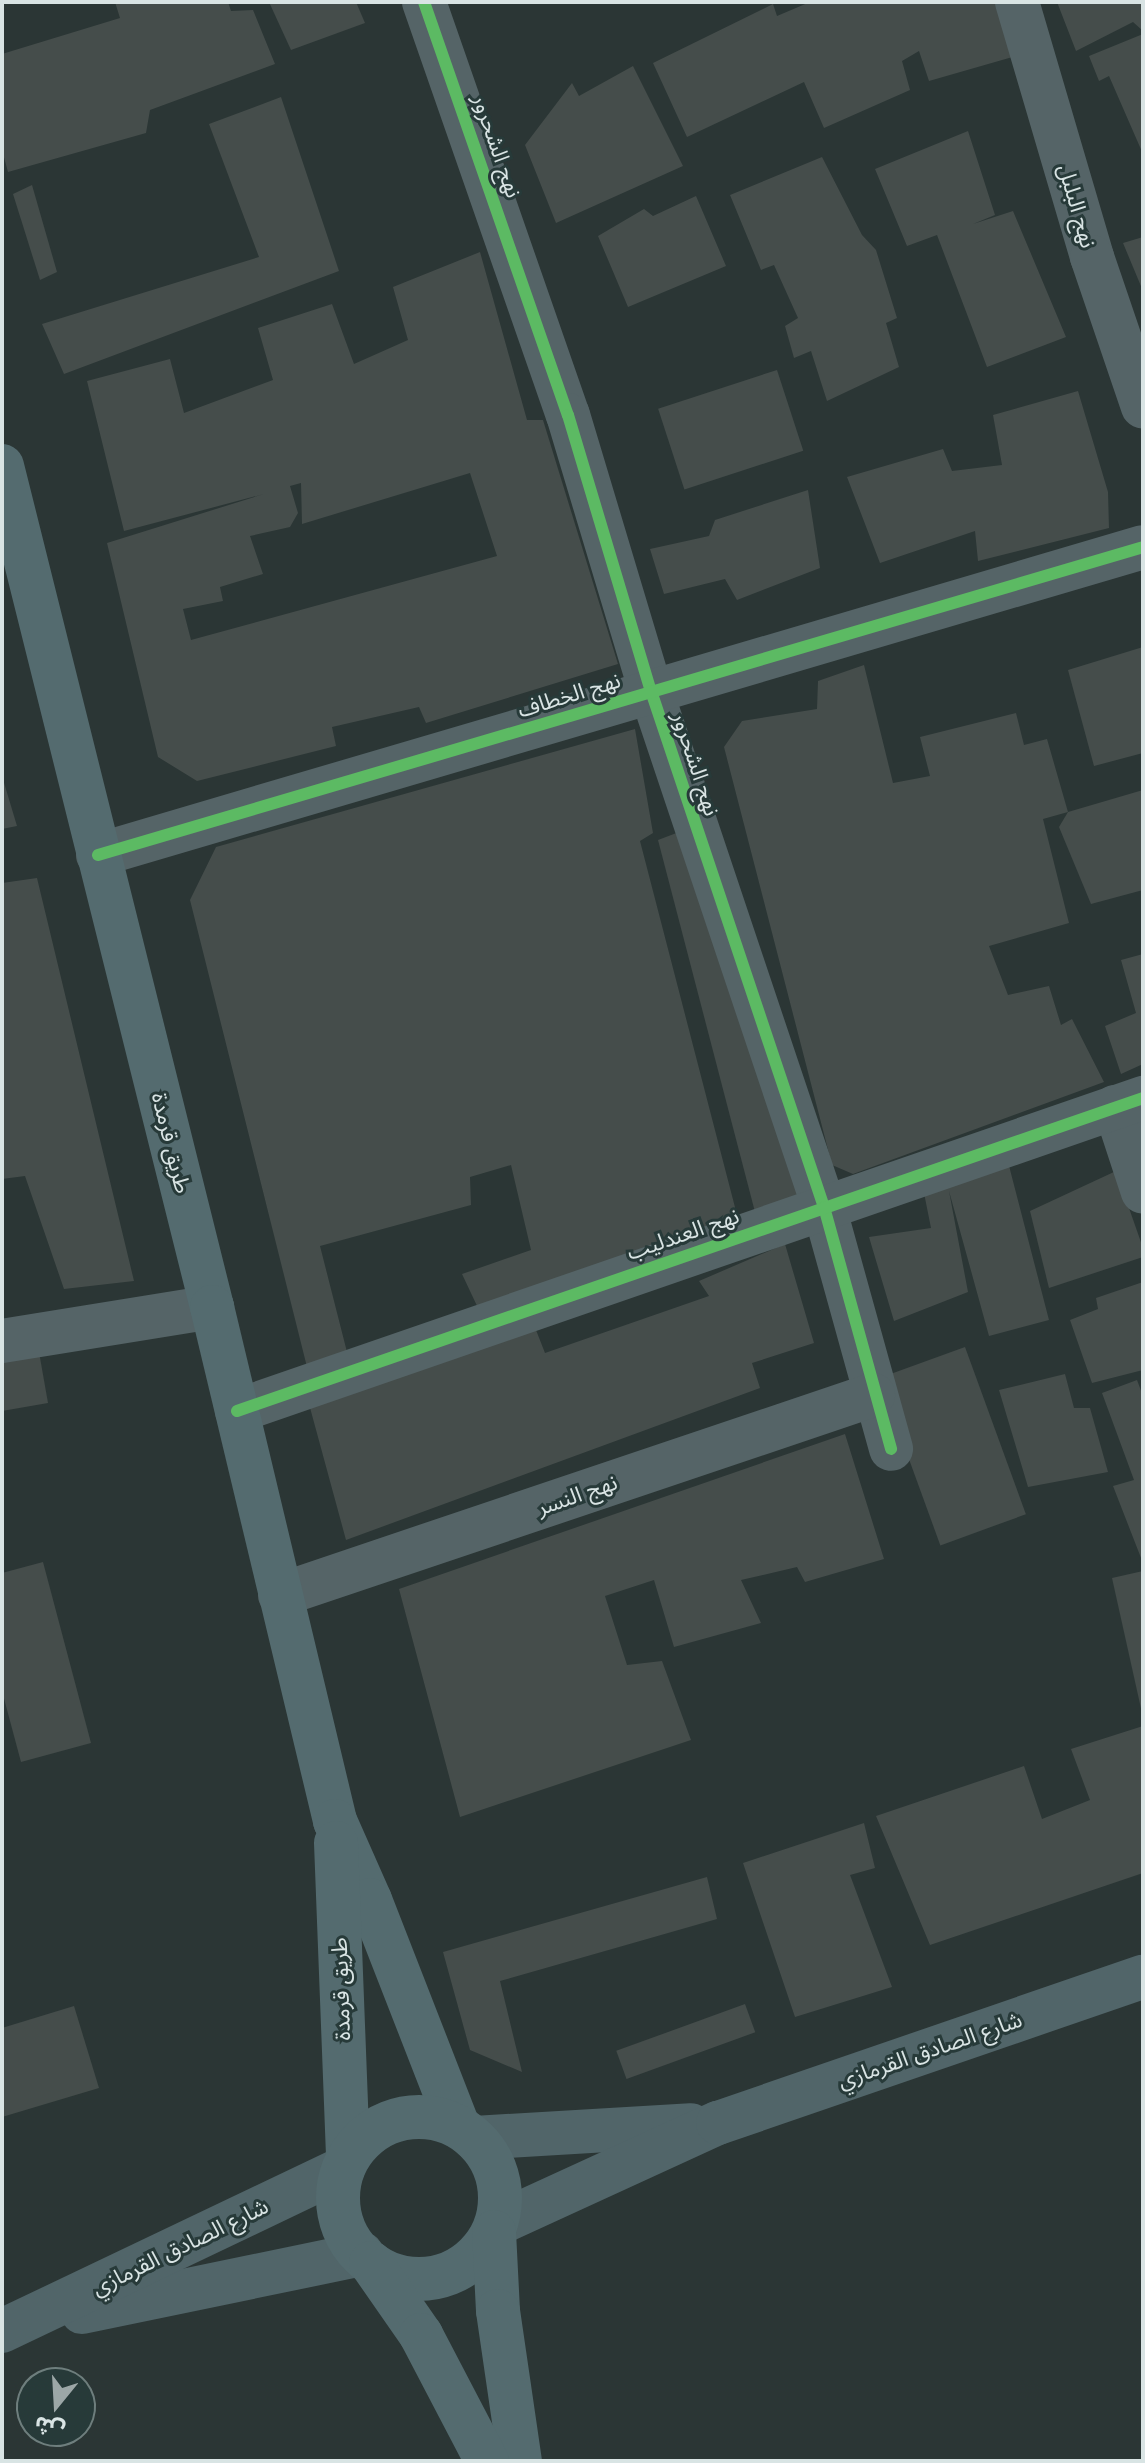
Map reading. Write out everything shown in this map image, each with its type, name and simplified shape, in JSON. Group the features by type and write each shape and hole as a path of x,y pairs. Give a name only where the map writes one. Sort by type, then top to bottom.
{"main road":[{"name":"طريق قرمدة","path":"2,466 212,1307 335,1821 466,2132"},
{"name":"طريق قرمدة","path":"335,1821 346,2162"},
{"name":"شارع الصادق القرمازي","path":"496,2228 718,2123 1143,1977"},
{"path":"487,2461 421,2335 342,2225 337,2203 346,2162 364,2138 385,2123 409,2117 435,2117 466,2132 492,2161 500,2183 496,2228 498,2311 520,2461"},
{"name":"شارع الصادق القرمازي","path":"466,2132 718,2123"},
{"name":"شارع الصادق القرمازي","path":"10,2328 346,2162"},
{"path":"366,2259 392,2274 415,2279 440,2276 462,2267 480,2252 496,2228"},
{"name":"شارع الصادق القرمازي","path":"10,2328 366,2259"}],"street":[{"name":"نهج الشحرور","path":"424,2 568,415 651,691 824,1207 873,1395 891,1449"},
{"name":"نهج البلبل","path":"1017,2 1092,257 1143,407"},
{"name":"نهج الخطاف","path":"98,855 1143,547"},
{"name":"نهج العندليب","path":"237,1411 1129,1103"},
{"path":"1129,1103 1143,1192"},
{"path":"2,1341 212,1307"},
{"name":"نهج النسر","path":"280,1595 873,1395"}],"building":[{"path":"115,2 228,2 231,11 253,10 275,64 150,110 146,133 8,172 2,150 2,54 120,18"},
{"path":"269,2 356,2 365,23 291,50"},
{"path":"810,2 997,2 1016,56 929,81 919,51 902,61 910,90 824,128 804,82 687,137 653,63 773,4 777,16"},
{"path":"1057,2 1143,2 1143,31 1133,22 1076,51"},
{"path":"1143,34 1143,154 1109,76 1099,81 1089,56"},
{"path":"633,66 683,166 556,223 525,145 572,83 579,96"},
{"path":"281,97 339,271 64,374 42,324 259,257 209,124"},
{"path":"968,131 995,215 973,224 1013,211 1066,337 987,367 937,235 907,246 875,169"},
{"path":"822,157 862,235 876,250 897,318 886,323 899,367 827,401 811,351 794,358 785,326 798,318 774,265 761,270 730,195"},
{"path":"32,185 57,272 40,280 13,194"},
{"path":"696,196 726,266 628,307 598,236 644,209 653,216"},
{"path":"1143,237 1143,291 1123,243"},
{"path":"480,252 527,420 543,420 618,664 426,723 419,707 332,727 336,746 197,781 158,757 107,543 264,494 124,531 87,381 170,359 184,413 273,380 258,328 332,304 354,364 408,340 393,287","holes":["470,473 497,556 191,640 183,609 223,601 220,587 263,574 250,536 290,527 298,513 290,486 301,483 302,524"]},
{"path":"777,370 803,451 684,489 658,409"},
{"path":"1078,391 1108,492 1109,528 978,561 975,531 880,563 847,477 943,449 952,471 1002,465 993,415"},
{"path":"808,490 820,568 737,600 725,579 664,594 650,549 709,536 715,520"},
{"path":"1143,647 1143,753 1094,766 1068,670"},
{"path":"864,665 893,783 930,776 920,737 1016,713 1024,745 1047,739 1068,812 1043,819 1069,923 989,946 1008,995 1049,986 1061,1025 1072,1019 1104,1082 853,1174 832,1165 724,747 742,721 817,709 818,681"},
{"path":"635,729 653,833 640,841 737,1215 478,1308 462,1274 531,1250 511,1165 470,1177 471,1205 320,1246 347,1352 307,1367 190,900 216,847"},
{"path":"2,776 17,826 2,829"},
{"path":"1143,790 1143,890 1091,904 1059,827 1068,812"},
{"path":"695,826 801,1185 794,1201 755,1212 658,840"},
{"path":"37,878 134,1281 64,1289 25,1176 2,1179 2,883"},
{"path":"1143,954 1143,1064 1121,1074 1105,1026 1136,1013 1121,960"},
{"path":"1007,1158 1049,1320 989,1336 949,1191 968,1292 894,1321 869,1237 931,1228 924,1193"},
{"path":"1116,1171 1143,1248 1143,1257 1049,1288 1030,1211"},
{"path":"785,1244 814,1343 752,1363 760,1388 346,1540 309,1404 536,1330 545,1353 709,1296 699,1281"},
{"path":"1143,1282 1143,1370 1092,1383 1070,1320 1098,1309 1096,1298"},
{"path":"965,1347 1026,1514 940,1545 879,1378"},
{"path":"39,1352 48,1403 2,1411 2,1358"},
{"path":"1065,1374 1074,1408 1090,1408 1108,1472 1028,1487 999,1390"},
{"path":"1137,1380 1143,1396 1143,1563 1113,1486 1134,1480 1102,1393"},
{"path":"845,1434 884,1559 805,1582 797,1567 741,1580 761,1623 674,1647 654,1580 605,1596 627,1665 662,1661 691,1740 460,1817 399,1589"},
{"path":"43,1562 91,1743 21,1762 2,1691 2,1573"},
{"path":"1143,1571 1143,1713 1142,1713 1112,1578"},
{"path":"1143,1726 1143,1873 930,1945 876,1816 1024,1766 1042,1819 1090,1800 1071,1749"},
{"path":"864,1823 875,1868 850,1875 892,1987 795,2017 743,1863"},
{"path":"707,1877 717,1919 500,1981 522,2072 470,2050 443,1952"},
{"path":"745,2004 755,2032 627,2079 616,2051"},
{"path":"74,2006 99,2088 2,2117 2,2028"}],"cycle path":[{"path":"424,2 568,415 651,691 824,1207 891,1449"},
{"path":"98,855 1143,547"},
{"path":"237,1411 1143,1098"}]}
